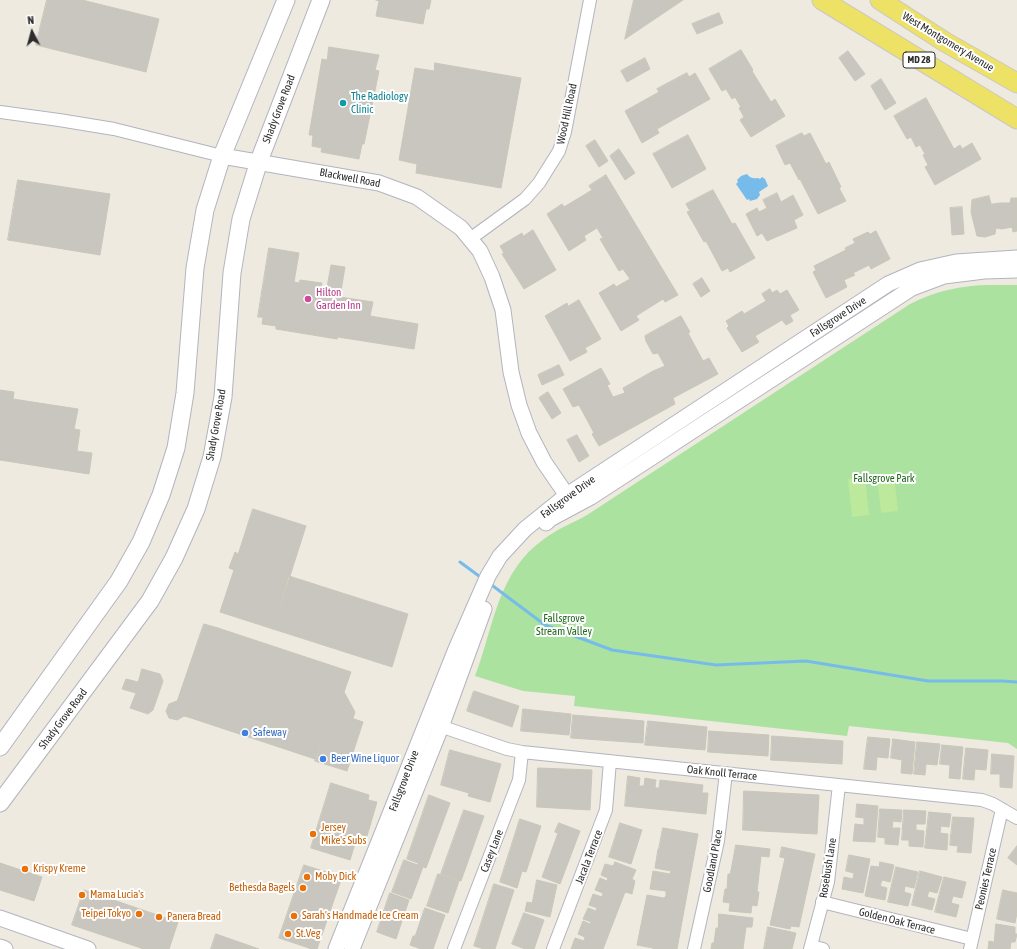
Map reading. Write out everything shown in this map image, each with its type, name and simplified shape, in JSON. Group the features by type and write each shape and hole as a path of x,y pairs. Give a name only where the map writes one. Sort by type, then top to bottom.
{"main road":[{"path":"0,747 119,581 141,542 161,496 176,448 185,393 195,268 205,210 222,156 286,0"},
{"name":"Shady Grove Road","path":"0,803 150,601 174,558 196,508 212,457 222,397 232,273 241,219 258,161 321,0"},
{"name":"MD 28","path":"822,0 1017,120"},
{"name":"West Montgomery Avenue","path":"880,0 945,42 1017,83"}],"street":[{"name":"Wood Hill Road","path":"470,239 525,199 539,183 559,151 590,0"},
{"name":"Blackwell Road","path":"0,112 59,120 114,130 222,156 379,182 417,197 461,228 480,251 492,277 503,310 511,372 519,405 529,433 544,462 571,501"},
{"name":"Fallsgrove Drive","path":"352,949 434,724 456,649 489,584 527,539 571,501 888,284 920,270 956,262 1017,258"},
{"name":"Fallsgrove Drive","path":"571,501 591,497 912,288 944,276 984,271 1017,270"},
{"name":"Fallsgrove Drive","path":"336,949 434,724"},
{"name":"Oak Knoll Terrace","path":"434,724 507,749 522,752 982,800 993,804 1017,818"},
{"name":"Casey Lane","path":"454,949 519,780 522,752"},
{"name":"Jacala Terrace","path":"553,949 606,810 610,761"},
{"name":"Goodland Place","path":"694,949 718,841 726,773"},
{"name":"Rosebush Lane","path":"811,948 828,882 839,785"},
{"name":"Peonies Terrace","path":"971,944 1002,809"},
{"name":"Golden Oak Terrace","path":"822,902 971,944"},
{"path":"0,918 88,949"},
{"path":"0,947 5,949"},
{"path":"811,948 823,949"}],"green space":[{"path":"987,285 1017,285 1017,749 1008,743 849,726 847,736 574,706 575,696 523,691 475,676 499,602 507,584 516,567 528,552 549,535 587,515 910,304 919,299 948,290"},
{"name":"Fallsgrove Park","path":"894,474 898,511 881,513 877,476"},
{"path":"865,477 869,515 852,517 848,479"}],"water":[{"path":"747,174 753,178 760,179 762,177 765,179 768,186 759,192 760,195 757,199 750,201 749,199 747,200 736,184 738,182 737,180 741,176"}],"building":[{"path":"47,0 82,0 159,19 146,72 36,45"},
{"path":"376,0 431,0 429,9 426,9 423,24 376,16 379,1"},
{"path":"634,0 683,0 625,39"},
{"path":"719,13 723,23 697,34 692,24"},
{"name":"The Radiology Clinic","path":"329,47 379,55 375,70 379,71 364,144 362,144 359,159 321,152 322,148 312,146 313,135 309,135 322,59 327,60"},
{"path":"741,50 771,102 775,99 785,116 751,137 740,120 744,117 739,108 741,107 735,97 732,99 726,89 722,91 709,69"},
{"path":"848,51 865,74 855,81 839,58"},
{"path":"645,58 650,69 627,82 621,71"},
{"path":"435,63 521,78 501,188 416,173 417,164 399,160 415,68 434,71"},
{"path":"687,73 689,77 695,73 710,99 657,129 659,133 642,143 625,111 659,92 657,89"},
{"path":"881,79 896,103 885,110 871,86"},
{"path":"926,98 954,149 960,145 962,149 972,143 981,159 935,185 925,167 928,165 923,155 925,154 920,145 916,147 911,137 907,139 894,116"},
{"path":"802,133 804,136 810,133 826,164 829,162 841,187 839,188 846,201 818,214 800,179 799,180 790,163 785,165 776,146"},
{"path":"688,135 706,169 672,188 653,154"},
{"path":"595,140 608,161 599,167 586,146"},
{"path":"619,149 635,173 625,180 610,156"},
{"path":"606,175 678,295 665,302 663,299 636,316 639,320 621,331 599,293 614,284 616,287 630,279 623,269 619,271 600,239 603,238 597,228 584,236 586,240 569,251 547,214 562,204 564,207 592,190 589,186"},
{"path":"18,180 110,194 100,255 8,240"},
{"path":"713,190 732,224 735,223 755,258 730,272 728,268 722,271 706,241 704,242 687,212 690,211 686,204"},
{"path":"777,193 781,202 793,195 803,215 794,220 797,228 767,241 762,233 757,236 746,214 757,208 759,212 767,208 763,200"},
{"path":"989,196 991,204 1010,203 1011,198 1017,198 1017,231 1013,232 1012,227 1002,229 996,228 995,234 985,237 977,236 971,212 972,200"},
{"path":"962,207 964,234 952,235 950,208"},
{"path":"533,230 556,270 524,289 502,254 504,253 500,246 522,233 523,236"},
{"path":"876,231 890,259 871,269 869,265 853,273 855,275 844,280 847,287 826,298 813,272 816,270 814,266 846,250 845,248 855,243 853,239 868,232 870,234"},
{"name":"Hilton Garden Inn","path":"269,248 299,253 294,282 299,283 300,280 322,283 320,292 326,293 331,265 345,267 340,297 373,302 370,316 418,324 414,349 276,329 276,326 262,324 263,317 258,317"},
{"path":"702,278 710,291 701,297 693,284"},
{"path":"770,289 772,293 777,290 780,294 787,290 799,310 790,315 793,321 786,325 782,320 755,336 759,342 742,352 727,328 729,326 726,321 742,311 744,314 766,301 762,294"},
{"path":"579,300 601,339 585,348 587,352 570,361 545,316 567,303 568,306"},
{"path":"681,316 703,361 709,358 718,374 673,398 675,404 599,446 592,434 594,433 579,405 573,407 563,389 601,368 610,384 607,385 613,397 625,393 623,388 665,366 658,353 653,354 645,336"},
{"path":"559,365 564,375 542,385 538,375"},
{"path":"0,390 14,392 13,399 78,409 74,429 80,430 77,451 92,453 89,474 0,460"},
{"path":"548,392 561,413 552,419 539,398"},
{"path":"577,435 589,456 579,462 567,440"},
{"path":"253,509 306,526 273,629 220,612 234,570 229,568 235,552 238,554"},
{"path":"289,576 408,614 392,667 273,629"},
{"path":"204,624 218,628 188,717 184,716 177,720 169,718 166,711 169,704 177,701"},
{"path":"218,628 351,672 344,692 355,712 353,718 331,711 315,759 188,717"},
{"path":"142,669 160,674 163,681 153,710 148,714 130,708 136,693 122,689 126,679 138,682"},
{"path":"474,691 519,706 512,727 467,711"},
{"path":"523,709 571,714 569,735 521,731"},
{"path":"331,711 363,722 347,771 315,761"},
{"path":"573,715 644,721 643,743 571,738"},
{"path":"648,721 707,727 705,750 645,745"},
{"path":"709,731 769,735 768,756 708,752"},
{"path":"772,736 843,741 842,764 771,760"},
{"path":"868,737 890,739 888,758 877,757 876,770 864,769"},
{"path":"893,739 915,742 912,774 901,773 902,760 891,758"},
{"path":"917,742 940,744 937,765 926,764 925,775 914,774"},
{"path":"942,745 963,747 960,779 949,778 950,765 940,764"},
{"path":"966,748 988,750 986,770 975,769 974,780 963,779"},
{"path":"450,750 501,764 490,802 468,796 469,793 441,785"},
{"path":"992,754 1014,756 1012,788 1000,787 1000,774 991,774"},
{"path":"538,768 592,770 590,810 537,807"},
{"path":"628,776 640,778 639,786 644,786 645,778 656,780 655,788 659,788 660,780 703,785 702,793 708,793 706,814 625,806"},
{"path":"331,783 369,795 368,800 377,802 367,836 358,834 350,860 311,848"},
{"path":"744,791 819,795 817,834 743,830"},
{"path":"429,795 450,803 426,868 407,859"},
{"path":"857,804 878,806 875,842 853,841 855,824 864,825 864,818 856,817"},
{"path":"880,809 902,810 901,822 893,821 892,828 900,828 898,845 885,844 885,838 878,837"},
{"path":"464,810 484,816 461,881 441,874"},
{"path":"904,810 926,811 925,824 916,824 916,830 924,831 923,847 909,846 909,840 902,840"},
{"path":"929,812 951,814 949,827 941,826 940,833 948,834 947,850 925,848"},
{"path":"953,817 974,818 971,853 957,852 958,846 950,845"},
{"path":"520,819 541,826 526,872 522,871 517,888 500,882"},
{"path":"559,823 580,831 560,884 542,877 558,833 555,832"},
{"path":"620,823 642,830 631,864 609,857"},
{"path":"663,828 698,834 677,949 653,949 637,945 647,895 664,898 666,896 666,891 650,889 653,871 670,874 671,871 655,868 658,849 670,851 659,849"},
{"path":"736,845 770,849 769,857 761,856 757,906 752,905 751,913 729,911 730,903 723,902 725,889 727,889 728,874 730,874"},
{"path":"1017,846 1017,865 1008,858"},
{"path":"782,847 815,854 799,927 791,926 790,929 770,925 785,858 780,857"},
{"path":"849,855 870,859 863,893 842,889 844,877 853,879 854,873 846,871"},
{"path":"404,860 423,867 411,899 392,892"},
{"path":"615,862 636,870 632,879 635,881 632,894 625,892 603,949 571,949 575,938 584,941 585,937 578,934 583,921 590,924 591,922 583,919 588,908 596,911 597,908 589,905 593,894 602,897 603,893 595,890 600,878 607,881 608,878 601,875 605,864 613,866"},
{"path":"880,862 894,865 890,882 882,880 880,886 887,888 885,900 865,896 871,866 879,867"},
{"path":"0,863 42,877 34,901 0,890"},
{"path":"304,865 342,877 317,949 312,949 279,938"},
{"path":"896,867 918,872 914,888 905,886 904,892 911,894 908,906 888,902"},
{"path":"920,871 942,877 937,893 929,891 927,897 935,899 932,910 912,905"},
{"path":"438,874 459,881 448,913 427,906"},
{"path":"944,877 966,882 962,898 953,896 951,903 959,905 956,917 935,912"},
{"path":"537,880 557,885 550,917 525,911 527,902 532,903"},
{"path":"494,884 514,890 495,949 484,949 474,946"},
{"path":"84,890 178,922 169,949 144,949 72,925"},
{"path":"1003,890 1017,893 1017,913 1015,923 997,919"},
{"path":"390,893 409,900 396,939 377,932"},
{"path":"425,908 445,915 433,949 421,949 410,945 413,936 415,936"},
{"path":"524,913 544,920 534,949 525,949 512,944"},
{"path":"719,914 753,918 752,927 746,927 743,949 711,949 712,943 714,943 716,928 718,928"},
{"path":"996,924 1015,927 1015,934 1017,934 1015,942 1011,942 1010,949 988,949 989,941 994,942"},
{"path":"768,927 796,933 792,949 764,949"},
{"path":"216,934 259,949 211,949"}],"waterway":[{"path":"460,562 483,579"},
{"path":"489,583 545,625 612,650 716,665 806,661 928,681 1017,682"}],"place":[{"name":"The Radiology Clinic","path":"343,103"},
{"name":"Hilton Garden Inn","path":"308,299"},
{"name":"Safeway","path":"245,733"},
{"name":"Beer Wine Liquor","path":"323,759"},
{"name":"Jersey Mike's Subs","path":"313,834"},
{"name":"Krispy Kreme","path":"25,869"},
{"name":"Moby Dick","path":"307,877"},
{"name":"Bethesda Bagels","path":"303,888"},
{"name":"Mama Lucia's","path":"82,895"},
{"name":"Teipei Tokyo","path":"139,914"},
{"name":"Sarah's Handmade Ice Cream","path":"294,916"},
{"name":"Panera Bread","path":"159,917"},
{"name":"St.Veg","path":"288,934"}],"park label":[{"name":"Fallsgrove Stream Valley","path":"564,625"}]}
